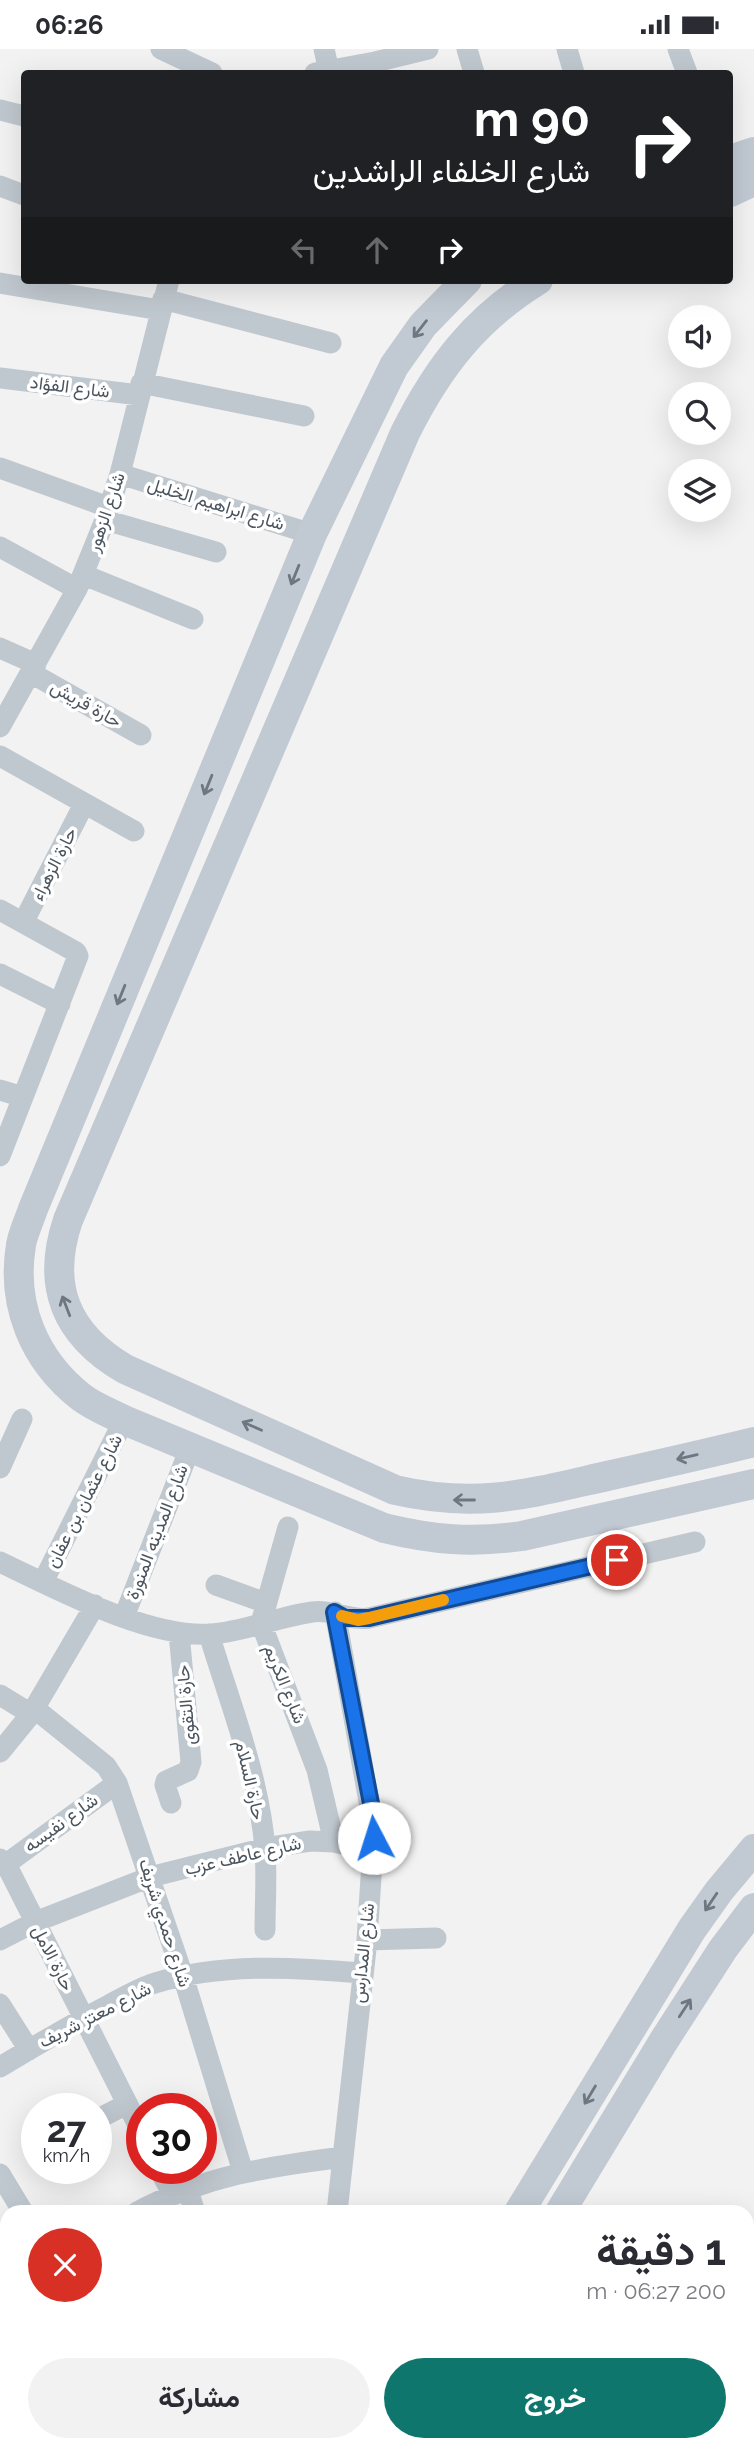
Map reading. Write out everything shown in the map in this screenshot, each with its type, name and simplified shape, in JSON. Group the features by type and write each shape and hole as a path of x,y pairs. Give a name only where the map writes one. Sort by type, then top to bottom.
{"street":[{"path":"162,49 206,70"},
{"path":"322,70 324,49"},
{"path":"331,70 428,49"},
{"path":"467,49 473,70"},
{"path":"566,49 573,70"},
{"path":"678,49 686,70"},
{"path":"0,110 21,115"},
{"path":"733,159 754,152"},
{"path":"733,191 754,181"},
{"path":"0,186 21,194"},
{"path":"0,283 164,297 331,343"},
{"path":"463,284 423,325 394,366 312,534 33,1209 21,1243 18,1278 23,1314 36,1347 57,1376 84,1399 124,1420 384,1528 452,1541 488,1541 522,1536 754,1484"},
{"path":"532,284 482,322 451,355 425,392 405,433 68,1220 60,1244 58,1269 61,1294 70,1318 84,1339 103,1356 125,1369 395,1490 454,1500 513,1497 754,1443"},
{"name":"شارع الزهور","path":"0,727 6,703 34,669 80,582 106,514 120,474 164,297"},
{"name":"شارع الفؤاد","path":"0,378 140,389 303,416"},
{"path":"0,468 106,514 216,552"},
{"name":"شارع ابراهيم الخليل","path":"120,474 312,534"},
{"path":"0,547 80,582 192,619"},
{"name":"حارة قريش","path":"0,648 141,734"},
{"path":"0,756 134,831"},
{"name":"حارة الزهراء","path":"23,923 84,804"},
{"path":"0,910 78,954 78,960 0,1156"},
{"path":"0,974 60,1004"},
{"path":"0,1090 23,1097"},
{"path":"0,1468 22,1419"},
{"name":"شارع عثمان بن عفان","path":"43,1583 124,1420"},
{"name":"شارع المدينه المنورة","path":"124,1617 190,1448"},
{"path":"264,1613 288,1527"},
{"path":"0,1562 43,1583 151,1627 179,1633 209,1634 232,1632 264,1613 334,1612 345,1618 369,1618 695,1542"},
{"path":"216,1585 264,1613"},
{"path":"0,1752 33,1711 95,1605"},
{"name":"شارع المدارس","path":"334,1612 374,1819 367,1940 338,2205"},
{"name":"شارع الكريم","path":"264,1613 317,1770 334,1842"},
{"name":"حارة التقوى","path":"172,1803 166,1781 188,1771 191,1762 179,1633"},
{"name":"حارة السلام","path":"209,1634 248,1763 265,1848 265,1930"},
{"name":"شارع حمدي شريف","path":"0,1695 33,1711 106,1766 117,1783 183,1976 243,2172"},
{"name":"شارع نفيسه","path":"3,1861 117,1783"},
{"name":"شارع عاطف عزب","path":"0,1940 35,1922 150,1877 265,1848 310,1841 334,1842 372,1851"},
{"path":"523,2205 712,1900 754,1849"},
{"name":"حارة الامل","path":"3,1861 126,2102"},
{"path":"564,2205 663,2042 723,1949 754,1908"},
{"path":"367,1940 436,1938"},
{"name":"شارع معتز شريف","path":"0,2067 83,2018 152,1984 183,1976 256,1968 362,1973"},
{"path":"0,2004 29,2050"},
{"path":"634,2024 663,2042"},
{"path":"151,2205 179,2191 243,2172 342,2157"},
{"path":"0,2174 19,2205"},
{"path":"173,2184 190,2205"}],"slow traffic":[{"path":"342,1616 358,1620 443,1600"}],"route":[{"path":"374,1838 374,1819 334,1612 345,1618 369,1618 617,1560"}]}
